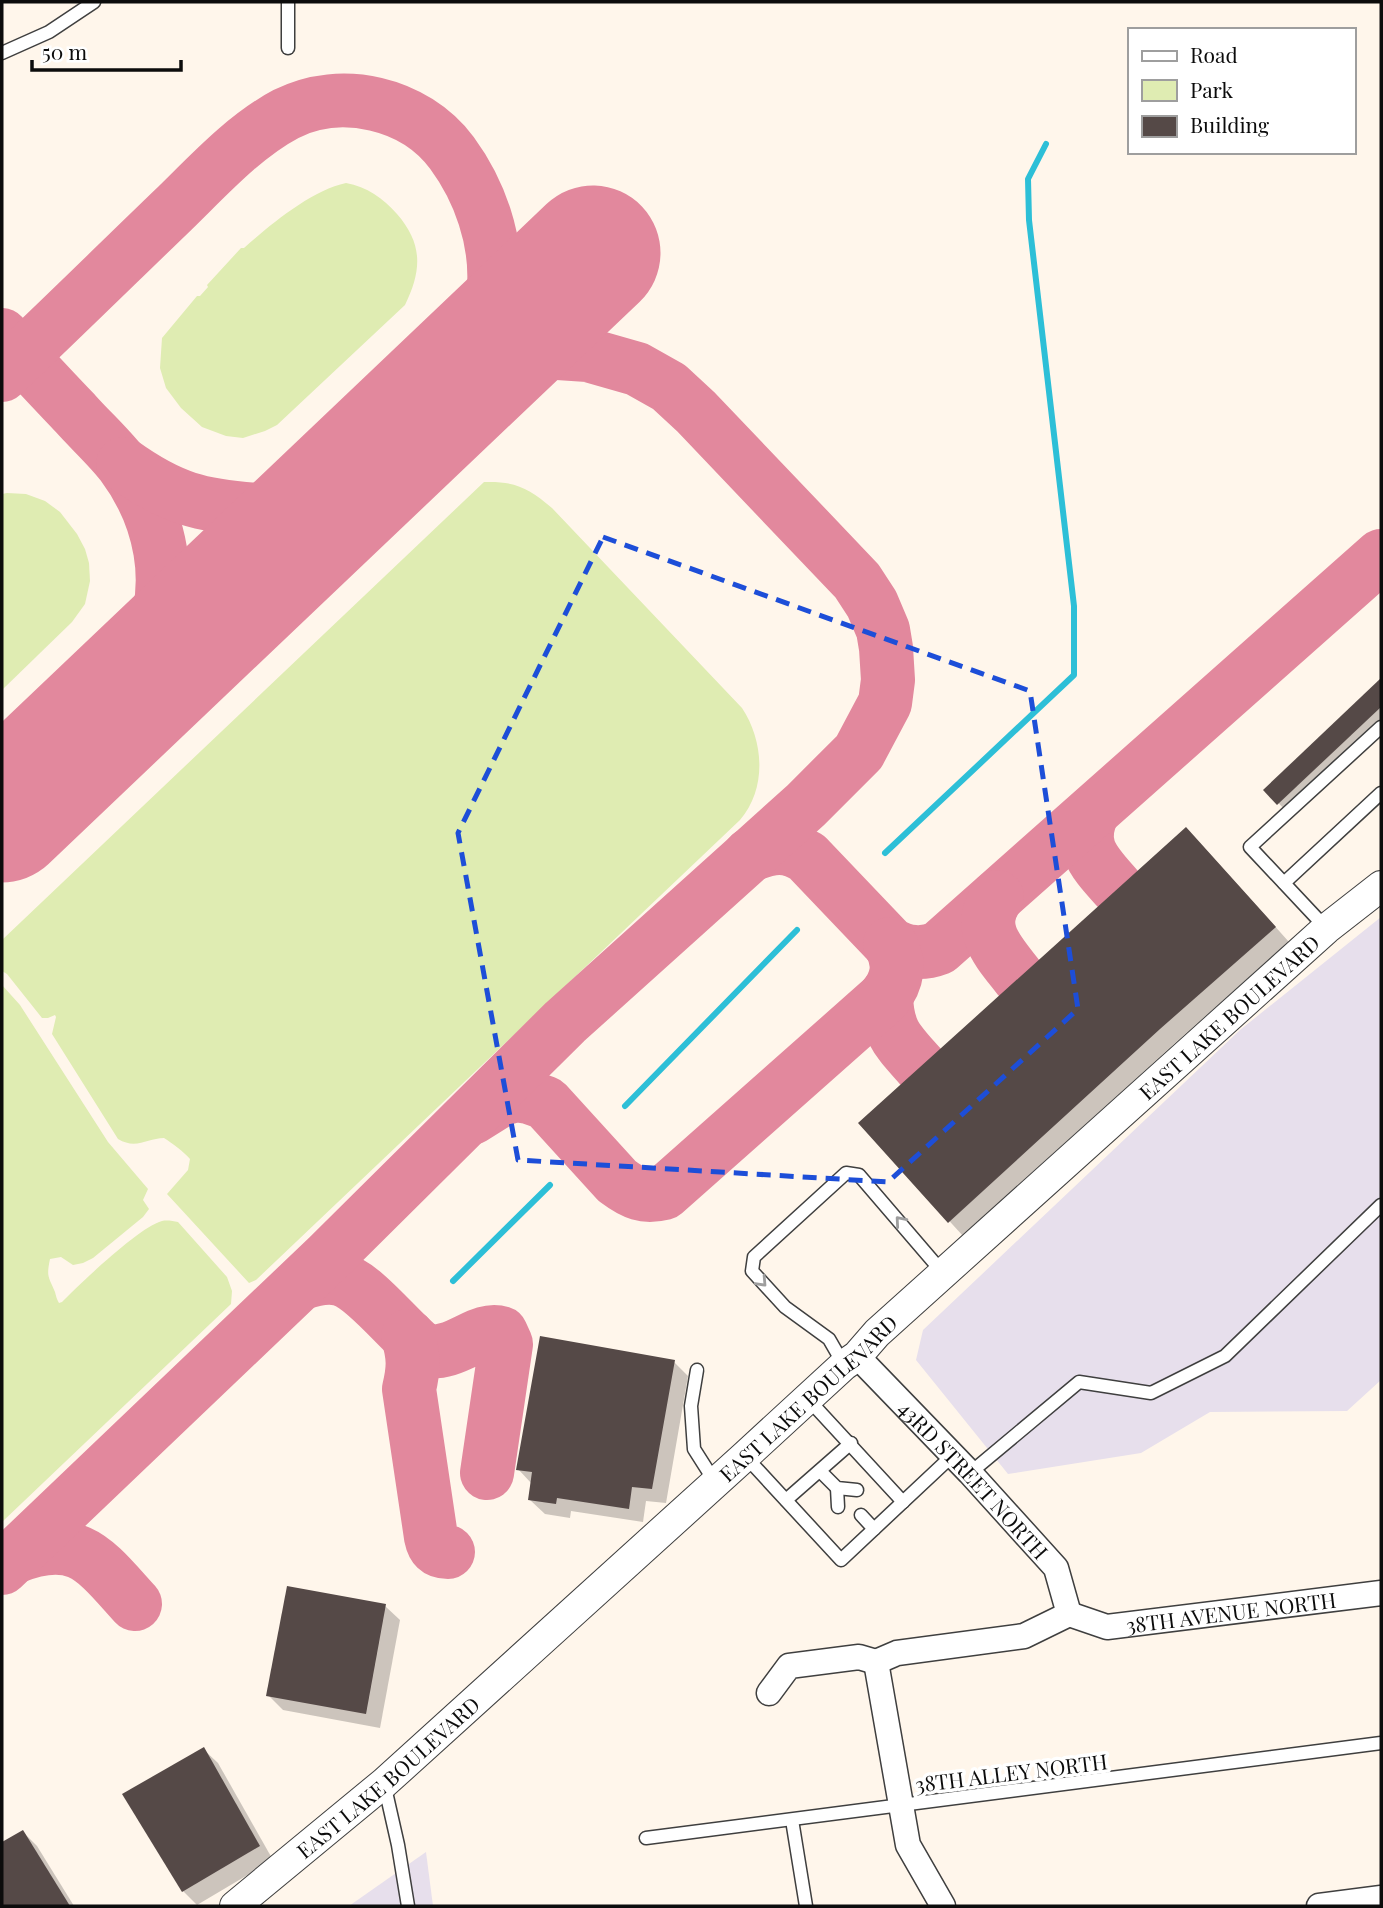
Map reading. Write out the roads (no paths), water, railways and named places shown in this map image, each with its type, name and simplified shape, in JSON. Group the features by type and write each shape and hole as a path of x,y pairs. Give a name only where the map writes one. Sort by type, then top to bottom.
{"street":[{"name":"EAST LAKE BOULEVARD","path":"235,1906 384,1783 1326,929 1381,886"},
{"name":"43RD STREET NORTH","path":"850,1360 961,1464 1056,1568 1069,1614"},
{"name":"38TH AVENUE NORTH","path":"1069,1614 1107,1627 1381,1593"},
{"path":"769,1693 789,1666 859,1657 877,1662 897,1653 1024,1636 1069,1614"},
{"path":"877,1662 908,1845 943,1906"},
{"path":"1319,1906 1381,1898"}],"lane":[{"path":"2,53 48,32 94,2"},
{"path":"288,2 288,48"},
{"path":"1326,929 1250,847 1381,727"},
{"path":"1284,883 1381,793"},
{"path":"850,1360 829,1339 785,1307 752,1271 754,1256 846,1173 859,1175 944,1273"},
{"path":"745,1456 841,1560 865,1519 903,1502 1079,1382 1151,1393 1225,1356 1381,1205"},
{"path":"697,1370 691,1406 694,1449 715,1482"},
{"path":"807,1398 903,1502"},
{"path":"786,1500 850,1443"},
{"path":"820,1471 847,1499 837,1488"},
{"name":"38TH ALLEY NORTH","path":"646,1838 1381,1744"},
{"path":"384,1783 408,1906"},
{"path":"792,1820 806,1906"}],"waterway":[{"path":"885,853 1074,675 1074,606 1029,220 1028,179 1046,144"},
{"path":"625,1106 797,930"},
{"path":"453,1281 550,1185"}]}
